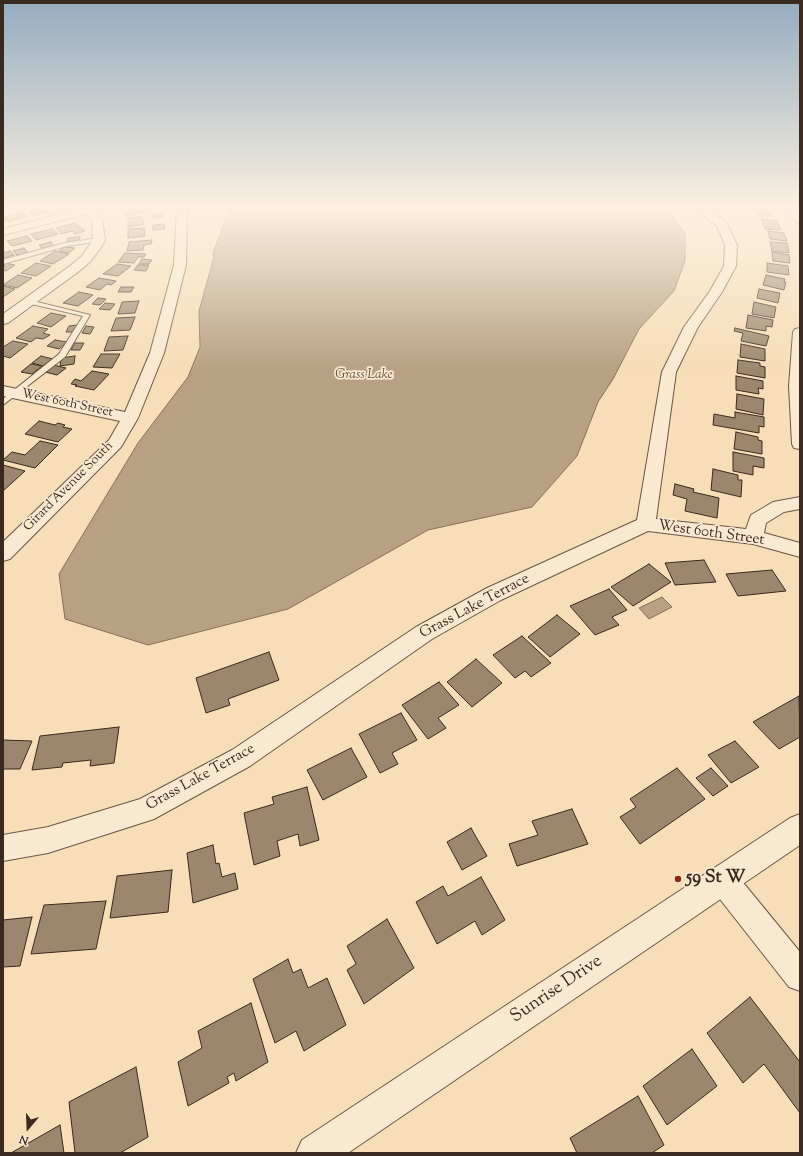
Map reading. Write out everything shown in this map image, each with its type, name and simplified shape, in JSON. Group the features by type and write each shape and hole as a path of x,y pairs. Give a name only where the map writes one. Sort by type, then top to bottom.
{"street":[{"path":"3,320 81,263"},
{"name":"Girard Avenue South","path":"3,554 115,443 130,418 156,353 180,263"},
{"path":"646,524 669,372 691,327 716,292 730,266 730,263"},
{"path":"800,332 797,386 800,444"},
{"name":"West 60th Street","path":"7,395 130,418"},
{"path":"753,537 758,520 779,506 800,503"},
{"name":"West 60th Street","path":"646,524 753,537 800,550"},
{"name":"Grass Lake Terrace","path":"3,848 48,840 144,810 241,758 424,633 494,594 646,524"},
{"name":"Sunrise Drive","path":"314,1153 800,828"},
{"path":"722,879 800,976"}],"lane":[{"path":"7,395 62,355 87,315 29,302"}],"water":[{"name":"Grass Lake","path":"212,263 684,263 674,291 639,329 613,379 598,402 577,456 532,507 428,530 288,609 148,645 65,619 59,574 138,443 188,377 200,347 199,311"},
{"path":"662,597 672,607 649,619 639,608"}],"building":[{"path":"5,263 15,265 6,271 3,270"},
{"path":"36,263 51,266 36,276 21,273"},
{"path":"140,263 150,263 149,264 139,264"},
{"path":"767,263 788,266 789,275 767,272"},
{"path":"117,264 131,266 118,276 103,274"},
{"path":"138,265 149,265 146,271 134,270"},
{"path":"18,275 32,278 17,288 3,285"},
{"path":"766,275 785,279 784,282 786,282 784,290 763,285"},
{"path":"99,278 116,281 111,285 107,284 100,290 86,287"},
{"path":"3,286 15,289 3,297"},
{"path":"121,287 134,287 131,292 118,292"},
{"path":"759,289 780,293 778,303 757,298"},
{"path":"79,292 93,295 78,306 63,303"},
{"path":"98,298 106,299 100,305 92,304"},
{"path":"139,301 135,313 118,314 122,302"},
{"path":"754,302 776,307 774,318 752,314"},
{"path":"105,303 115,304 110,310 99,309"},
{"path":"51,313 66,316 51,327 37,323"},
{"path":"748,315 773,320 772,327 766,326 766,331 746,328"},
{"path":"135,317 130,330 111,331 116,318"},
{"path":"77,325 74,332 66,332 69,326"},
{"path":"33,326 48,329 43,333 50,335 43,339 36,338 31,342 16,338"},
{"path":"86,326 94,327 90,334 82,333"},
{"path":"735,328 769,336 766,346 741,341 743,333 734,331"},
{"path":"128,336 123,350 104,351 109,337"},
{"path":"55,340 67,342 59,349 47,346"},
{"path":"13,341 28,344 10,358 3,356 3,347"},
{"path":"75,343 84,343 80,350 71,350"},
{"path":"741,344 765,349 765,361 740,357"},
{"path":"101,354 120,354 112,368 93,367"},
{"path":"41,356 53,359 43,366 32,363"},
{"path":"75,356 74,364 60,366 61,358"},
{"path":"738,360 760,363 760,366 765,367 765,378 737,373"},
{"path":"31,364 42,366 32,374 21,372"},
{"path":"53,365 66,368 57,375 45,372"},
{"path":"92,371 109,374 94,390 71,384 75,379 81,381"},
{"path":"736,376 763,381 763,389 758,388 759,394 736,390"},
{"path":"737,394 764,399 763,415 736,409"},
{"path":"735,412 764,417 764,427 759,426 759,433 713,425 714,414 735,418"},
{"path":"39,421 55,425 58,423 65,425 63,427 72,429 58,442 25,434"},
{"path":"736,432 758,437 758,440 762,441 762,454 734,449"},
{"path":"40,441 58,445 35,468 3,460 12,452 25,455"},
{"path":"733,452 764,458 764,468 753,466 753,475 733,471"},
{"path":"3,465 25,471 3,491"},
{"path":"713,469 738,475 738,480 742,480 741,497 711,490"},
{"path":"675,484 694,489 693,492 719,498 717,518 685,511 687,499 673,495"},
{"path":"704,560 716,582 675,585 665,563"},
{"path":"649,564 671,582 633,606 611,587"},
{"path":"772,570 786,591 738,596 726,574"},
{"path":"609,589 627,610 612,617 619,625 595,635 570,606"},
{"path":"557,615 580,634 550,657 528,637"},
{"path":"522,636 551,663 531,677 525,671 515,678 493,655"},
{"path":"269,652 279,680 228,699 230,705 206,713 196,678"},
{"path":"476,659 502,683 472,707 447,682"},
{"path":"439,682 459,705 438,718 446,728 428,739 402,705"},
{"path":"799,696 800,737 779,749 753,722"},
{"path":"401,713 417,740 392,753 398,764 380,773 359,734"},
{"path":"119,727 114,763 90,766 91,760 63,763 62,767 32,770 40,736"},
{"path":"3,740 32,741 20,769 3,769"},
{"path":"735,741 759,767 731,783 708,755"},
{"path":"351,748 367,777 323,800 307,770"},
{"path":"677,768 705,799 640,844 620,817 636,807 630,799"},
{"path":"711,768 728,786 713,796 696,778"},
{"path":"307,787 319,840 300,846 298,834 277,841 280,856 254,865 244,813 274,804 272,797"},
{"path":"572,809 588,844 517,866 509,844 538,835 532,821"},
{"path":"471,828 487,856 462,870 447,842"},
{"path":"213,845 216,864 219,863 222,877 235,873 238,889 193,903 187,853"},
{"path":"172,870 168,912 110,918 117,876"},
{"path":"481,877 505,920 482,935 475,921 437,944 416,902 443,886 448,896"},
{"path":"106,901 96,949 31,954 44,905"},
{"path":"32,917 20,966 3,967 3,920"},
{"path":"387,919 414,968 364,1004 347,970 356,964 347,946"},
{"path":"288,959 293,973 301,969 308,988 327,978 346,1025 304,1051 296,1031 275,1043 253,979"},
{"path":"750,997 800,1062 800,1113 764,1064 743,1083 707,1033"},
{"path":"251,1003 268,1062 236,1081 234,1073 227,1077 229,1083 188,1106 178,1062 202,1048 198,1031"},
{"path":"692,1049 717,1086 667,1125 643,1086"},
{"path":"136,1067 148,1137 120,1153 75,1153 69,1102"},
{"path":"638,1096 664,1145 652,1153 577,1153 570,1138"},
{"path":"60,1125 64,1153 11,1153"}],"place":[{"name":"59 St W","path":"678,879"}]}
